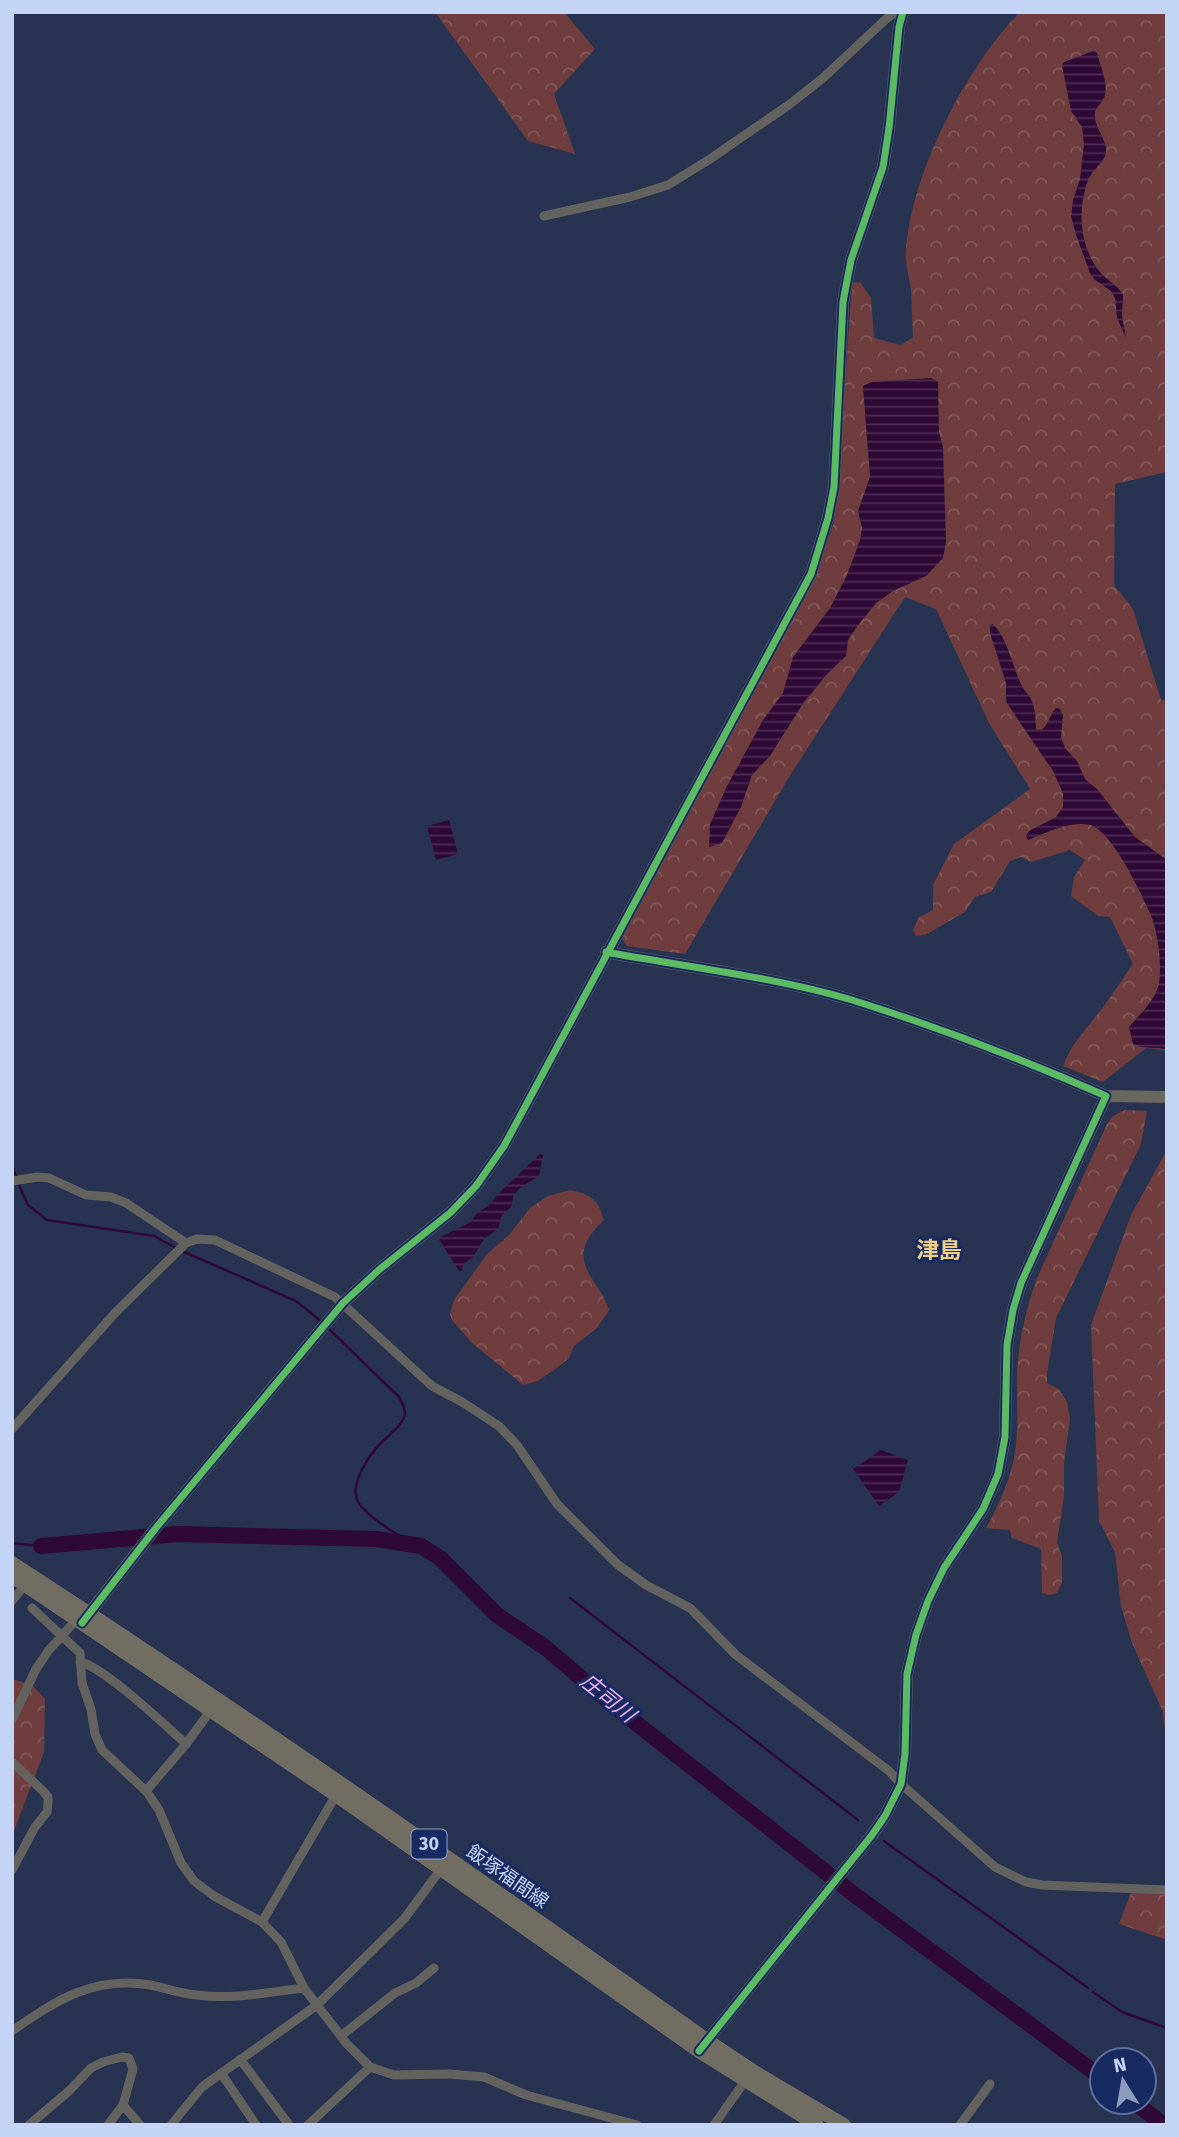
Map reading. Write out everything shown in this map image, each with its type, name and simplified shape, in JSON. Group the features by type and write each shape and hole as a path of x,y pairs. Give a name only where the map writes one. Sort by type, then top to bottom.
{"main road":[{"name":"飯塚福間線","path":"12,1563 211,1710 441,1869 704,2046 844,2125"},
{"name":"飯塚福間線","path":"12,1576 83,1618 392,1818 704,2046 745,2081 817,2125"}],"street":[{"path":"544,216 630,197 668,185 790,104 823,78 895,12"},
{"path":"12,1720 36,1669 62,1635 83,1618 343,1303 380,1269 427,1233 476,1186 504,1146 811,574 828,518 834,487 843,302 851,260 883,167 903,12"},
{"path":"606,953 799,987 851,1000 1111,1096 1167,1097"},
{"path":"704,2046 885,1816 901,1784 905,1754 907,1674 916,1635 933,1590 983,1509 998,1474 1005,1437 1005,1371 1013,1310 1021,1283 1111,1096"},
{"path":"12,1181 49,1178 86,1195 111,1197 126,1203 186,1243"},
{"path":"12,1429 115,1313 186,1243 197,1239 215,1240 343,1303 432,1386 499,1426 517,1445 557,1504 617,1564 646,1585 690,1608 736,1656 889,1770 901,1784 995,1867 1012,1876 1042,1885 1167,1890"},
{"path":"12,1601 25,1585"},
{"path":"32,1608 80,1653 82,1684 102,1750 146,1791 159,1810 181,1863 194,1881 214,1896 262,1922 281,1942 304,1988 341,2036 370,2067 394,2075 458,2074 484,2077 526,2095 637,2125"},
{"path":"80,1662 88,1664 111,1680 186,1744"},
{"path":"146,1791 211,1710"},
{"path":"12,1762 48,1797 47,1812 35,1827 12,1870"},
{"path":"262,1922 336,1795"},
{"path":"171,2125 202,2087 317,2005 404,1919 441,1869"},
{"path":"341,2036 395,1993 416,1983 434,1968"},
{"path":"12,2031 55,2001 99,1986 121,1983 148,1984 218,1997 304,1988"},
{"path":"29,2125 91,2068 122,2057 129,2058 133,2069 123,2105 108,2125"},
{"path":"240,2059 289,2125"},
{"path":"308,2125 370,2067"},
{"path":"221,2073 256,2125"},
{"path":"714,2125 745,2081"},
{"path":"960,2125 990,2084"},
{"path":"123,2105 140,2125"}],"green space":[{"path":"435,12 564,12 595,49 554,94 575,154 528,141"},
{"path":"1020,12 1167,12 1167,472 1115,484 1114,585 1133,609 1161,700 1167,700 1167,1050 1146,1048 1103,1082 1063,1066 1076,1042 1133,964 1110,917 1098,916 1071,896 1074,877 1085,860 1070,850 1031,862 1021,857 1010,861 991,892 975,897 965,912 925,935 916,936 913,930 919,917 933,910 933,885 954,844 1030,789 989,723 936,609 905,597 789,777 685,954 627,946 622,939 815,578 834,522 852,283 860,282 871,298 874,338 901,345 913,337 906,251 918,189 930,156 962,91 980,62"},
{"path":"1125,1110 1147,1111 1141,1144 1056,1318 1047,1373 1047,1383 1059,1389 1067,1402 1070,1419 1064,1463 1064,1497 1057,1542 1062,1556 1062,1582 1057,1593 1049,1595 1042,1593 1041,1549 1012,1538 1010,1530 986,1528 1003,1494 1014,1458 1018,1356 1022,1329 1037,1278 1107,1124 1113,1116"},
{"path":"1167,1150 1167,1753 1163,1712 1132,1643 1121,1606 1115,1552 1099,1521 1091,1325 1131,1215"},
{"path":"570,1190 593,1199 604,1220 586,1243 584,1261 609,1310 597,1328 574,1346 569,1358 538,1381 523,1385 471,1342 450,1314 454,1300 487,1254 509,1235 530,1208 548,1196"},
{"path":"12,1679 32,1685 45,1699 44,1752 12,1836"},
{"path":"1131,1892 1167,1894 1167,1940 1119,1924"}],"shaded area":[{"path":"1093,51 1097,53 1106,90 1095,114 1106,153 1088,180 1082,213 1083,236 1096,267 1123,294 1122,316 1126,338 1117,318 1115,298 1111,291 1090,273 1071,216 1080,179 1084,144 1082,127 1071,111 1062,66 1064,62"},
{"path":"931,378 938,382 939,432 943,447 946,542 943,558 926,576 893,591 876,603 858,625 848,640 846,656 804,702 770,756 752,775 741,807 722,843 709,847 710,824 727,786 763,720 783,693 793,657 830,608 847,575 860,540 862,528 858,511 870,477 863,386 871,382"},
{"path":"993,624 1003,638 1022,686 1032,701 1036,729 1044,728 1056,708 1060,709 1063,715 1061,737 1085,779 1097,789 1135,837 1167,860 1167,1049 1133,1044 1129,1027 1154,996 1159,983 1160,957 1150,913 1116,850 1099,830 1090,825 1075,824 1028,840 1026,836 1029,831 1056,817 1063,807 1063,793 1053,771 1006,702 1006,683 990,633 990,625"},
{"path":"449,820 458,854 436,860 427,826"},
{"path":"540,1154 543,1155 539,1176 514,1195 511,1207 502,1215 498,1229 484,1239 473,1257 463,1264 462,1271 459,1271 438,1238 471,1222 477,1213 489,1205"},
{"path":"881,1450 908,1460 899,1492 879,1506 853,1469"}],"waterway":[{"path":"12,1166 16,1176"},
{"path":"18,1183 28,1205 47,1220 154,1236 176,1248"},
{"path":"182,1251 296,1301 322,1322"},
{"path":"329,1329 399,1397 404,1407 402,1421 366,1462 358,1479 356,1495 367,1513 410,1543"},
{"name":"庄司川","path":"41,1546 178,1534 376,1539 421,1546 440,1558 497,1615 546,1648 613,1705 847,1889 1088,2068"},
{"path":"12,1543 41,1546"},
{"path":"570,1598 858,1820"},
{"path":"884,1841 1088,1988"},
{"path":"1093,1992 1122,2012 1167,2028"},
{"name":"庄司川","path":"1152,2116 1164,2125"}],"cycle path":[{"path":"82,1623 155,1529 343,1303 380,1269 450,1213 476,1186 504,1146 811,574 828,518 834,487 843,302 851,260 883,167 903,12"},
{"path":"606,952 761,979 852,1000 980,1045 1106,1096 1021,1283 1013,1310 1007,1345 1005,1437 998,1474 983,1509 944,1568 916,1635 907,1674 905,1754 901,1784 872,1835 699,2051"}],"district":[{"name":"津島","path":"939,1250"}]}
